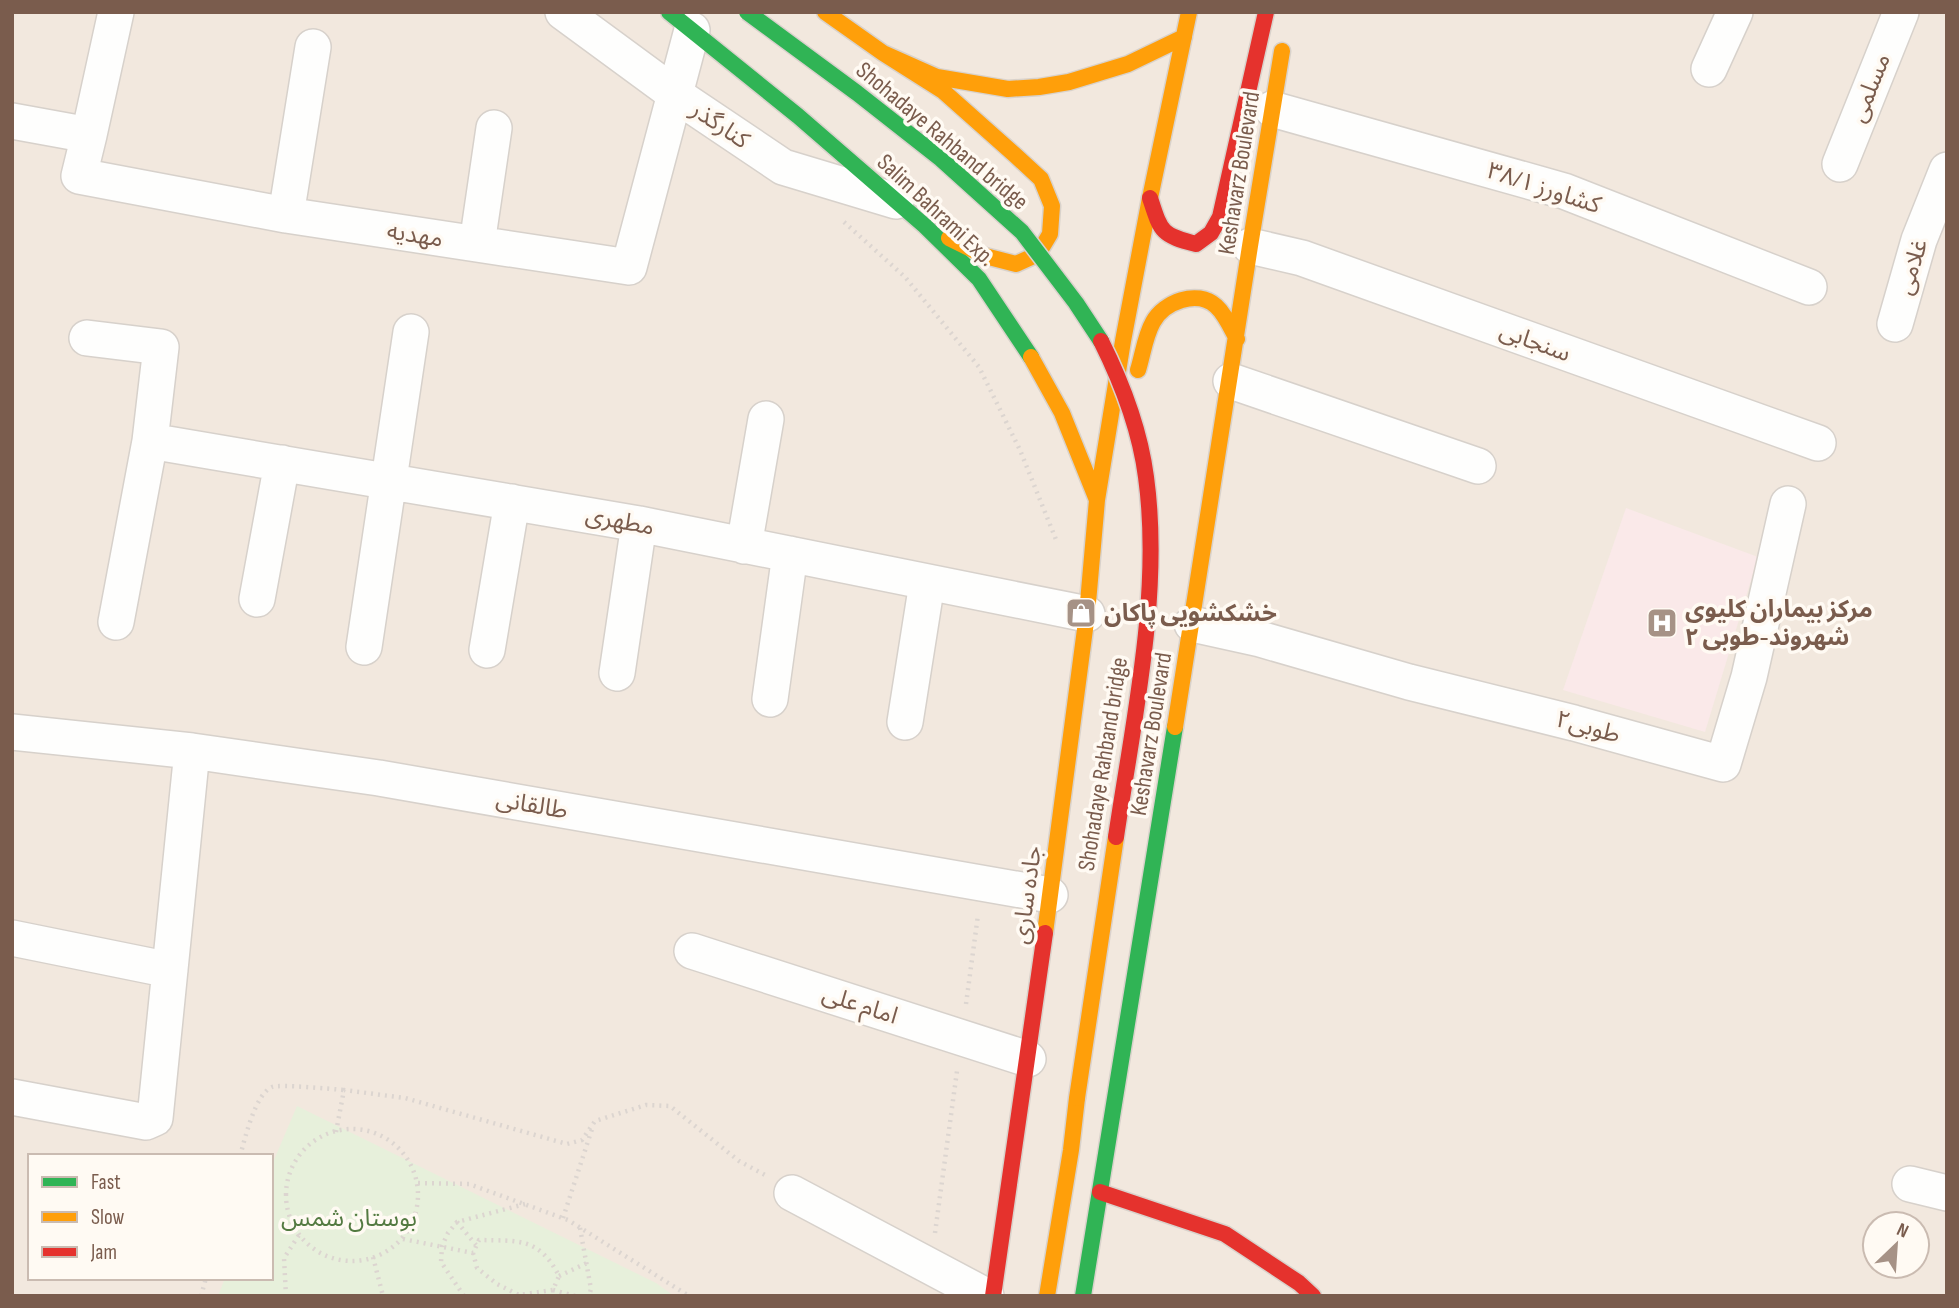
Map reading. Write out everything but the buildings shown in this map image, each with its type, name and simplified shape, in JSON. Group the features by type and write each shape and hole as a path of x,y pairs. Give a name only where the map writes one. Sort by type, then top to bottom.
{"main road":[{"name":"Shohadaye Rahband bridge","path":"747,12 941,159 1022,232 1076,303 1102,343 1133,418 1146,475 1151,528 1147,626 1071,1150 1047,1296"},
{"path":"825,12 943,91 1041,179 1052,206 1050,234 1038,254 1016,264 985,256 925,226"},
{"path":"1097,500 1123,341 1189,12"},
{"path":"1150,198 1158,222 1170,237 1196,244 1211,233 1220,217 1266,12"},
{"name":"Salim Bahrami Exp.","path":"680,21 798,116 925,226 979,279 1024,344 1062,413 1097,500"},
{"path":"883,53 937,77 1018,89 1069,82 1128,64 1184,37"},
{"name":"Keshavarz Boulevard","path":"1083,1296 1231,381 1283,40"},
{"path":"1097,500 1153,321 1167,306 1186,300 1208,300 1216,306 1237,339"},
{"name":"جاده ساری","path":"993,1296 1028,1059 1087,614 1097,500"},
{"path":"1100,1192 1225,1234 1299,1283 1312,1296"}],"street":[{"path":"12,121 89,135 116,12"},
{"name":"کنارگذر","path":"562,12 783,167 896,201"},
{"path":"1709,69 1735,12"},
{"name":"مسلمی","path":"1840,164 1901,12"},
{"name":"مهدیه","path":"89,135 79,176 286,215 629,267 676,94 680,21"},
{"path":"286,215 313,47"},
{"name":"کشاورز ۳۸/۱","path":"1272,109 1564,191 1809,287"},
{"path":"477,244 494,128"},
{"name":"غلامی","path":"1895,324 1919,240 1947,170"},
{"name":"سنجابی","path":"1250,246 1301,258 1818,443"},
{"path":"364,647 411,332"},
{"path":"87,338 161,347 150,440 116,622"},
{"path":"1231,381 1478,466"},
{"path":"744,546 766,419"},
{"name":"مطهری","path":"150,440 639,524 1087,614"},
{"path":"257,599 282,463"},
{"path":"487,650 512,502"},
{"name":"طوبی۲","path":"1192,624 1260,639 1409,682 1723,764 1749,677 1788,504"},
{"path":"617,673 639,524"},
{"path":"769,699 790,554"},
{"path":"905,722 928,583"},
{"name":"طالقانی","path":"12,732 192,751 379,778 1050,895"},
{"path":"12,1097 146,1122 155,1118 192,751"},
{"path":"12,938 170,970"},
{"name":"امام علی","path":"692,951 1028,1059"},
{"path":"1910,1184 1947,1193"},
{"path":"792,1193 986,1296"}],"path":[{"path":"834,213 905,277 979,367 1020,450 1062,554"},
{"path":"930,1266 982,883"},
{"path":"241,1154 248,1128 263,1094 274,1087 344,1090 405,1098 567,1144 582,1140 595,1121 646,1105 670,1106 739,1161 792,1193"},
{"path":"336,1132 344,1090"},
{"path":"563,1218 595,1121"},
{"path":"355,1128 384,1136 406,1156 418,1183 417,1212 403,1239 379,1256 350,1262 321,1254 299,1235 287,1208 288,1177 302,1151 326,1134 336,1132 355,1128"},
{"path":"418,1183 469,1184 563,1218 689,1296"},
{"path":"464,1296 441,1262 442,1246 448,1233 457,1222 526,1204"},
{"path":"457,1222 476,1245"},
{"path":"580,1227 591,1289 589,1296"},
{"path":"286,1296 284,1258 299,1235"},
{"path":"403,1239 473,1253"},
{"path":"559,1276 545,1254 524,1242 479,1240 473,1253 477,1268 497,1284 519,1294 553,1290 575,1296"},
{"path":"373,1257 383,1296"},
{"path":"553,1290 559,1276 587,1263"}],"shaded area":[{"path":"12,12 1947,12 1947,1296 12,1296"},
{"name":"مرکز بیماران کلیوی شهروند-طوبی ۲","path":"1626,508 1758,557 1705,732 1563,690"}],"green space":[{"name":"بوستان شمس","path":"297,1106 656,1283 674,1296 218,1296 224,1280 273,1280 273,1162"}],"traffic: fast":[{"path":"669,12 798,116 925,226 979,279 1031,357"},
{"path":"747,12 941,159 1022,232 1101,341"},
{"path":"1083,1296 1175,727"}],"traffic: slow":[{"path":"825,12 883,53 937,77 1008,89 1069,82 1128,64 1184,37"},
{"path":"1097,500 1123,341 1189,12"},
{"path":"1250,246 1282,51"},
{"path":"883,53 943,91 1015,155 1041,179 1052,206 1050,234 1038,254 1016,264 985,256 949,238"},
{"path":"1175,727 1250,246"},
{"path":"1138,370 1153,322 1165,309 1182,300 1200,299 1216,306 1237,339"},
{"path":"1031,357 1062,413 1097,500 1087,614 1045,933"},
{"path":"1077,1098 1116,837"},
{"path":"1047,1296 1077,1098"}],"traffic: jam":[{"path":"1150,198 1160,225 1169,234 1196,244 1211,233 1220,217 1266,12"},
{"path":"1101,341 1135,425 1146,477 1150,521 1148,612 1116,837"},
{"path":"993,1296 1045,933"},
{"path":"1100,1192 1225,1234 1299,1283 1313,1296"}],"place":[{"name":"خشکشویی پاکان","path":"1081,613"},
{"name":"مرکز بیماران کلیوی شهروند-طوبی ۲","path":"1662,623"}]}
